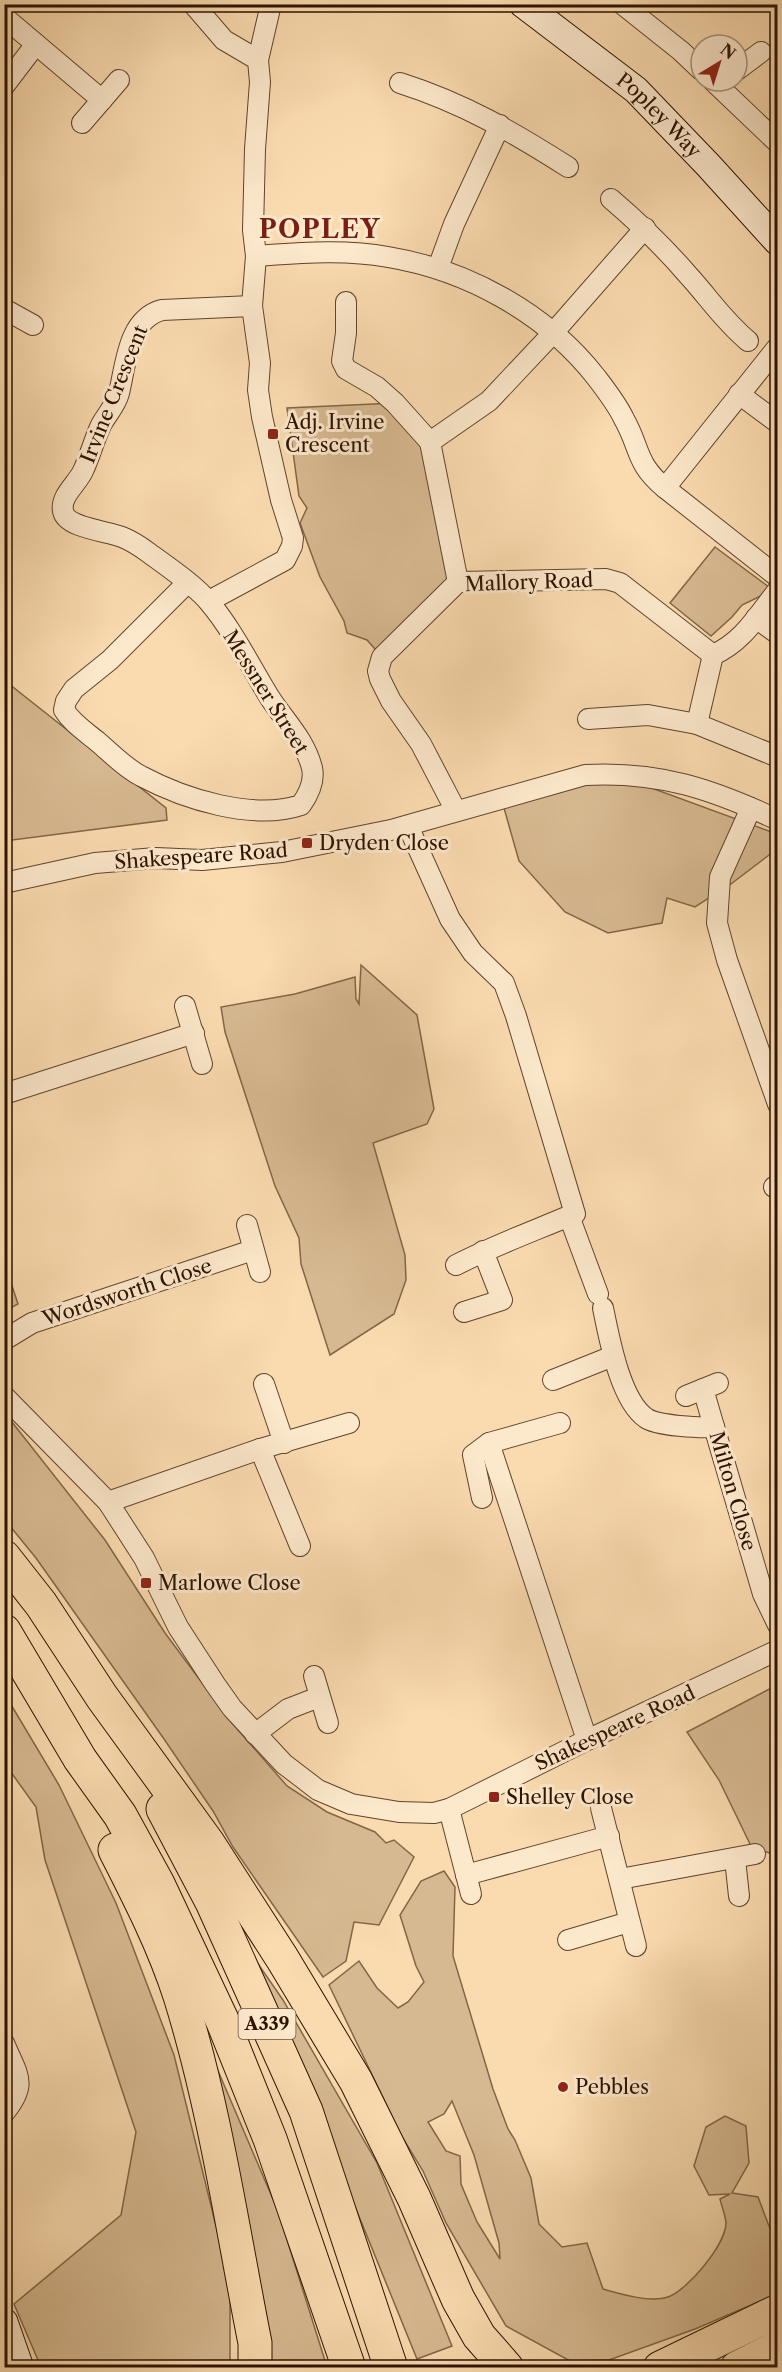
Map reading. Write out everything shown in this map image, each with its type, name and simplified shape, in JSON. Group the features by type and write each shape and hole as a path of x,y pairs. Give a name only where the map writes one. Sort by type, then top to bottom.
{"highway":[{"name":"A339","path":"4,1557 41,1604 102,1697 212,1902 306,2111 391,2367"},
{"name":"A339","path":"4,1631 80,1759 120,1815 159,1884 224,2022 270,2139 349,2367"},
{"path":"102,1697 208,1843 356,2081 474,2327 486,2345 507,2367"},
{"path":"80,1759 112,1844 136,1890 179,1995 208,2103 255,2343 255,2367"},
{"path":"660,2367 777,2310"},
{"path":"737,2367 777,2348"}],"street":[{"path":"193,4 224,40 258,60"},
{"path":"209,601 285,560 293,538 281,500 262,417 258,390 260,363 252,306 256,256 253,230 255,149 260,82 258,60 271,4"},
{"name":"Popley Way","path":"523,4 636,90 709,166 777,242"},
{"path":"622,4 689,59"},
{"path":"4,17 102,100"},
{"path":"4,86 36,44"},
{"path":"749,61 761,52"},
{"path":"82,123 118,80"},
{"path":"400,83 439,97 500,125 568,167"},
{"path":"728,93 777,144"},
{"path":"438,268 458,214 500,125"},
{"path":"611,199 645,228 690,276 729,326 748,341"},
{"path":"430,442 489,401 553,333 645,228"},
{"path":"256,256 316,252 387,256 438,268 500,296 553,333 595,376 625,420 643,465 650,475 777,577"},
{"path":"346,302 346,333 342,362 346,369 377,387 430,442 458,582"},
{"name":"Irvine Crescent","path":"209,601 133,542 120,536 72,523 63,513 62,506 83,472 102,424 117,399 126,358 144,319 162,310 252,306"},
{"path":"6,312 33,325"},
{"path":"665,488 776,350"},
{"path":"739,394 777,423"},
{"name":"Mallory Road","path":"456,811 422,744 386,691 378,671 382,657 458,582 606,579 620,583 713,655"},
{"name":"Messner Street","path":"187,583 110,660 74,689 66,701 64,710 77,725 140,776 234,810 273,812 301,805 312,783 313,770 305,750 209,601"},
{"path":"697,724 713,655 727,649 739,639 777,590"},
{"path":"756,618 777,634"},
{"path":"588,719 648,716 697,724 777,757"},
{"name":"Shakespeare Road","path":"4,883 95,863 156,858 202,860 282,852 408,826 576,778 615,773 653,777 706,789 777,820"},
{"path":"751,808 720,877 717,923 727,960 777,1104"},
{"path":"408,826 450,919 473,953 504,983 575,1214 483,1251 456,1265"},
{"path":"185,1006 202,1064"},
{"path":"4,1094 194,1032"},
{"path":"569,1216 600,1301 613,1356 631,1403 647,1419 696,1428 714,1427"},
{"path":"247,1225 260,1272"},
{"name":"Wordsworth Close","path":"4,1340 29,1324 253,1250"},
{"path":"464,1312 502,1300 483,1251"},
{"path":"553,1380 613,1356"},
{"path":"264,1384 284,1443"},
{"name":"Milton Close","path":"702,1389 763,1594 777,1625"},
{"name":"Shakespeare Road","path":"4,1396 108,1502 144,1558 178,1627 232,1708 284,1764 318,1790 351,1804 399,1812 434,1813 449,1809 587,1740 777,1650"},
{"path":"108,1502 260,1449 348,1423"},
{"path":"482,1498 473,1455 489,1443 560,1423"},
{"path":"489,1443 587,1740"},
{"path":"260,1449 300,1546"},
{"path":"315,1676 328,1723"},
{"path":"255,1734 288,1709 319,1697"},
{"path":"602,1808 636,1946"},
{"path":"449,1809 471,1894"},
{"path":"466,1875 609,1836"},
{"path":"620,1879 755,1854"},
{"path":"735,1859 739,1896"},
{"path":"568,1940 629,1922"},
{"path":"4,2043 20,2082 16,2098 4,2112"},
{"path":"4,2322 19,2366"}],"shaded area":[{"path":"395,403 430,442 458,582 382,657 367,640 347,633 344,621 320,577 300,523 307,508 299,496 287,408"},
{"path":"715,547 773,590 742,605 711,636 670,603"},
{"path":"4,680 166,808 167,820 5,841"},
{"path":"556,782 638,783 777,834 777,849 731,884 695,907 667,898 662,923 608,933 565,912 519,861 502,801"},
{"path":"361,965 417,1015 434,1109 427,1124 373,1143 405,1255 406,1280 394,1314 330,1355 301,1264 299,1238 275,1186 225,1032 221,1007 295,994 355,977 356,999 359,1004"},
{"path":"4,1262 18,1304 5,1311 4,1311"},
{"path":"4,1412 105,1540 165,1633 232,1723 287,1786 327,1812 375,1832 386,1843 394,1840 414,1857 379,1925 354,1922 346,1961 323,1977 233,1847 213,1811 164,1739 36,1558 5,1520"},
{"path":"777,1685 777,1856 751,1846 719,1780 687,1732"},
{"path":"4,1693 59,1785 116,1903 174,2055 230,2283 230,2367 41,2367 14,2304 121,2215 136,2132 45,1860 36,1807 5,1764"},
{"path":"444,1871 455,1887 453,1956 493,2089 508,2129 531,2178 539,2224 562,2247 587,2243 603,2289 653,2299 661,2299 676,2293 705,2265 725,2231 726,2222 720,2199 730,2194 709,2195 694,2166 706,2127 725,2116 746,2126 749,2163 732,2193 758,2197 772,2234 777,2237 777,2294 695,2329 609,2360 570,2361 506,2326 446,2223 423,2171 401,2135 329,1985 359,1961 377,1988 398,2008 408,2002 424,1982 416,1966 400,1915 421,1881","holes":["452,2101 474,2155 499,2243 500,2259 477,2222 461,2184 460,2156 446,2151 428,2122 444,2114"]},
{"path":"254,1958 283,2000 377,2163 452,2346 417,2359"},
{"path":"213,2059 278,2211 327,2367 272,2367"}],"place":[{"name":"Adj. Irvine Crescent","path":"273,434"},
{"name":"Dryden Close","path":"307,843"},
{"name":"Marlowe Close","path":"146,1583"},
{"name":"Shelley Close","path":"494,1797"},
{"name":"Pebbles","path":"563,2087"}],"district":[{"name":"POPLEY","path":"320,229"}]}
